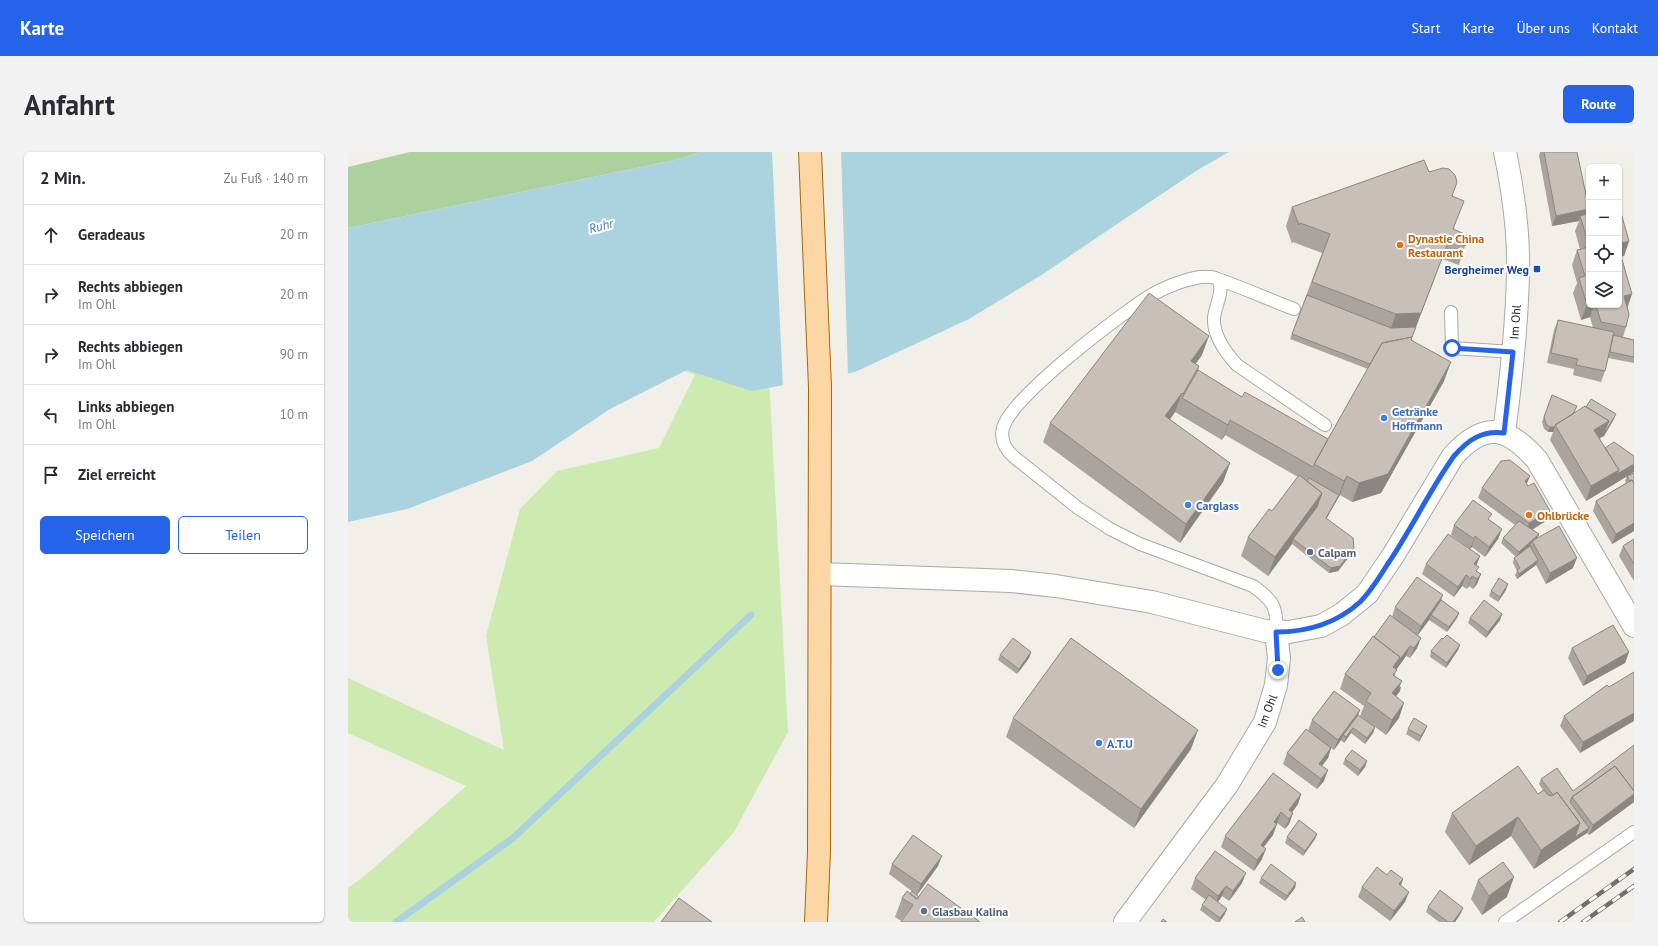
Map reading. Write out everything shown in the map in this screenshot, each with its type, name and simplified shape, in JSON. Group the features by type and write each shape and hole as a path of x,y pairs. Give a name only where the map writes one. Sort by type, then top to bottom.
{"main road":[{"path":"810,152 820,387 820,851 816,922"}],"street":[{"name":"Im Ohl","path":"1504,433 1513,352 1518,272 1516,228 1505,152"},
{"path":"820,574 896,578 1011,580 1152,602 1252,629 1289,632 1321,626 1359,603 1368,594 1454,456 1465,443 1480,435 1492,432 1504,433 1515,438 1537,460 1634,626"},
{"name":"Im Ohl","path":"1125,922 1227,785 1265,722 1276,685 1278,658 1276,632"}],"lane":[{"path":"1276,632 1275,609 1265,594 1253,586 1140,544 1110,529 1078,508 1023,465 1006,449 1002,439 1002,430 1006,421 1030,393 1065,361 1139,303 1169,287 1194,279 1209,277 1294,309"},
{"path":"1219,281 1221,290 1214,318 1217,334 1230,357 1237,365 1325,425"},
{"path":"1451,312 1452,348 1513,352"},
{"path":"1505,922 1634,832"}],"green space":[{"path":"410,152 702,152 675,160 348,228 348,167"},
{"path":"761,227 788,732 734,832 654,922 348,922 348,888 367,874 466,786 348,733 348,678 504,750 486,636 520,509 557,471 659,448 695,375 633,350"}],"water":[{"name":"Ruhr","path":"702,152 1229,152 1196,171 1040,276 969,319 855,372 751,391 687,370 610,409 532,461 407,509 348,522 348,228 675,160"}],"pier":[{"path":"772,152 841,152 848,376 783,388"}],"building":[{"path":"1544,152 1577,152 1586,195 1586,210 1556,216"},
{"path":"1424,160 1429,172 1443,168 1449,169 1455,175 1457,182 1452,196 1464,201 1453,229 1469,236 1465,246 1449,240 1421,313 1396,314 1312,282 1330,234 1300,223 1299,225 1292,207"},
{"path":"1586,214 1586,235 1580,216"},
{"path":"1622,216 1629,241 1622,243"},
{"path":"1586,248 1586,302 1579,278 1585,276 1577,250"},
{"path":"1622,259 1632,294 1624,296 1629,314 1626,327 1601,322 1597,308 1622,308"},
{"path":"1149,293 1209,336 1191,361 1199,366 1183,394 1182,393 1165,416 1230,463 1186,524 1050,423"},
{"path":"1307,295 1391,328 1416,327 1412,337 1382,343 1370,364 1292,334"},
{"path":"1558,320 1614,332 1605,371 1576,365 1578,359 1551,353"},
{"path":"1613,335 1634,340 1634,357 1610,352"},
{"name":"Getränke Hoffmann","path":"1412,337 1411,340 1451,362 1388,474 1359,483 1347,476 1344,481 1314,464 1382,343"},
{"path":"1198,370 1242,397 1245,392 1328,439 1313,467 1230,420 1228,425 1182,398"},
{"path":"1552,395 1577,406 1573,414 1555,425 1555,427 1550,427 1546,424 1544,417"},
{"path":"1591,399 1616,414 1606,431 1605,430 1609,421 1586,407"},
{"path":"1585,406 1609,421 1594,430 1619,470 1591,486 1555,425"},
{"path":"1614,442 1634,456 1634,464 1617,474 1619,470 1605,448"},
{"path":"1510,460 1530,476 1525,481 1528,486 1534,483 1550,511 1529,523 1482,488 1501,461"},
{"path":"1634,473 1634,483 1632,480 1630,481 1627,476"},
{"path":"1299,475 1322,493 1275,557 1248,537 1269,509 1272,511"},
{"path":"1309,478 1339,495 1326,518 1353,538 1354,548 1340,566 1331,568 1293,539 1317,507 1322,493 1307,481"},
{"path":"1632,480 1634,483 1634,523 1616,534 1596,501"},
{"path":"1473,500 1492,514 1488,519 1502,529 1489,547 1475,536 1474,539 1454,525"},
{"path":"1519,521 1539,534 1519,552 1503,538"},
{"path":"1559,526 1577,558 1550,573 1532,541"},
{"path":"1448,534 1480,556 1474,564 1479,567 1476,571 1481,574 1477,579 1472,576 1471,579 1466,575 1458,587 1426,564"},
{"path":"1634,539 1634,564 1623,546"},
{"path":"1530,546 1538,560 1519,574 1517,570 1520,568 1514,558"},
{"path":"1417,577 1443,595 1421,626 1395,607"},
{"path":"1499,578 1508,584 1500,597 1491,591"},
{"path":"1441,600 1459,613 1449,627 1431,615"},
{"path":"1484,600 1502,614 1488,632 1470,618"},
{"path":"1390,615 1421,638 1414,648 1410,646 1398,662 1400,657 1374,637"},
{"path":"1613,625 1629,652 1587,676 1572,648"},
{"path":"1447,635 1460,645 1447,663 1431,651 1442,638 1443,639"},
{"path":"1373,636 1400,657 1393,667 1397,670 1393,675 1402,681 1392,693 1404,703 1392,720 1366,701 1371,693 1345,674"},
{"path":"1013,638 1031,652 1019,669 1000,655"},
{"name":"A.T.U","path":"1071,638 1198,730 1141,809 1013,718"},
{"path":"1634,672 1634,713 1583,742 1564,716 1607,685 1609,687"},
{"path":"1334,691 1360,710 1338,740 1312,720"},
{"path":"1358,715 1375,727 1367,738 1353,728 1346,737 1343,735"},
{"path":"1414,718 1427,726 1421,736 1408,729"},
{"path":"1306,729 1331,748 1319,764 1328,770 1321,779 1287,753"},
{"path":"1634,745 1634,791 1615,766 1572,797 1570,802 1589,828 1575,837 1580,823 1557,792 1553,795 1541,779 1557,768 1573,791"},
{"path":"1352,750 1367,761 1360,770 1345,759"},
{"path":"1518,766 1538,794 1544,790 1548,795 1552,796 1557,792 1580,823 1541,850 1518,817 1476,846 1452,813"},
{"path":"1615,766 1634,791 1634,794 1593,825 1572,797"},
{"path":"1273,773 1301,794 1289,810 1293,813 1289,819 1281,812 1274,822 1277,824 1261,845 1266,849 1257,860 1225,836"},
{"path":"1299,820 1317,834 1305,851 1287,837"},
{"path":"913,835 942,856 921,884 892,864"},
{"path":"1215,851 1246,873 1233,891 1226,886 1218,896 1195,878"},
{"path":"1503,862 1514,877 1489,896 1478,880"},
{"path":"1271,864 1296,883 1287,896 1261,878"},
{"path":"1377,867 1387,875 1391,870 1403,879 1399,884 1409,892 1394,911 1362,887"},
{"path":"928,884 980,922 901,922 913,905 902,898 907,891 917,899"},
{"path":"1440,890 1463,908 1453,922 1448,922 1428,907"},
{"path":"912,891 919,897 917,899 910,894"},
{"path":"1209,895 1227,909 1220,918 1202,905"},
{"path":"679,898 712,922 661,922"},
{"path":"1302,917 1305,922 1295,922"}],"waterway":[{"path":"396,922 513,838 751,615"}],"railway":[{"path":"1560,922 1634,869"},
{"path":"1583,922 1634,886"}],"place":[{"name":"Dynastie China Restaurant","path":"1400,245"},
{"name":"Bergheimer Weg","path":"1537,269"},
{"name":"Getränke Hoffmann","path":"1384,418"},
{"name":"Carglass","path":"1188,505"},
{"name":"Ohlbrücke","path":"1529,515"},
{"name":"Calpam","path":"1310,552"},
{"name":"A.T.U","path":"1099,743"},
{"name":"Glasbau Kalina","path":"924,911"}],"route":[{"path":"1278,670 1276,632 1289,632 1321,626 1359,603 1368,594 1444,471 1465,443 1480,435 1492,432 1504,433 1513,352 1452,348"}]}
